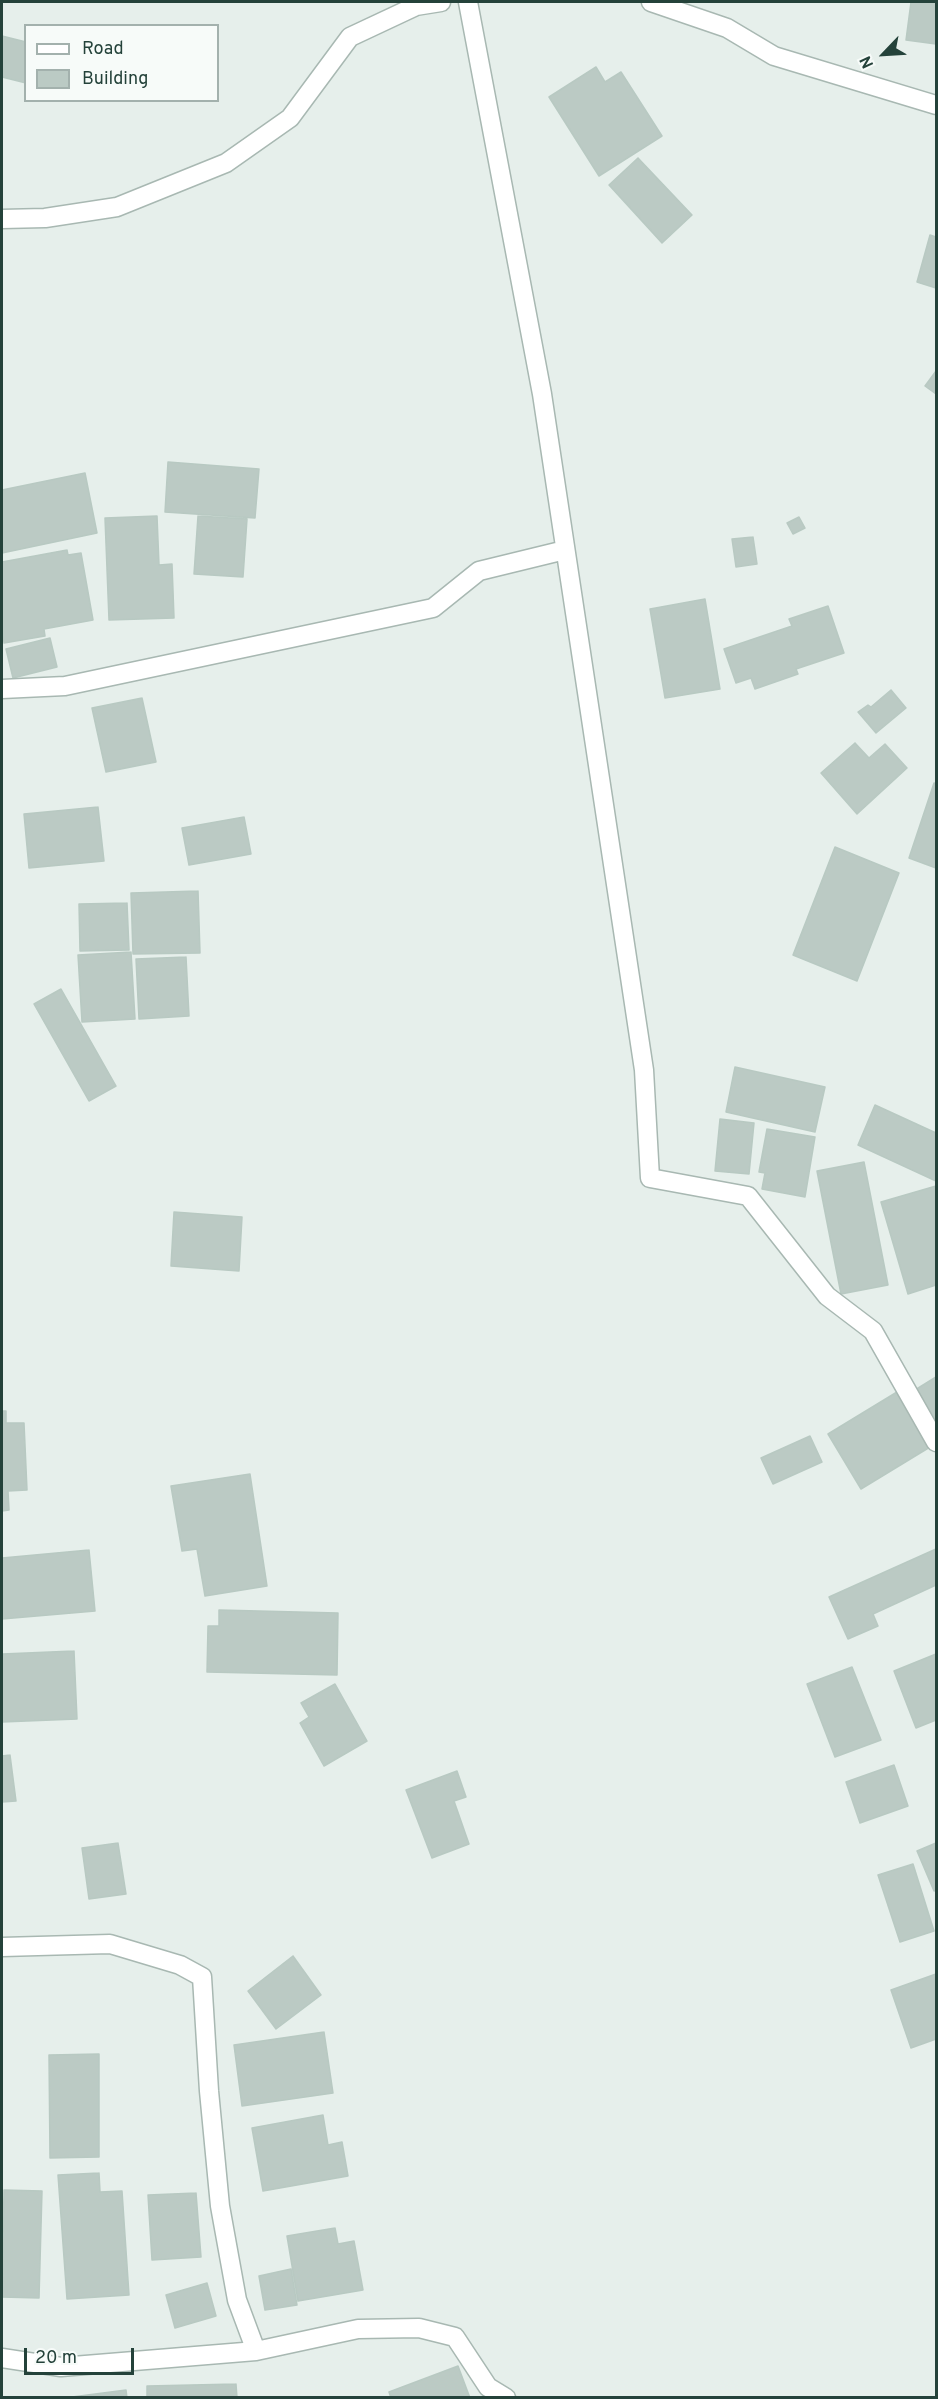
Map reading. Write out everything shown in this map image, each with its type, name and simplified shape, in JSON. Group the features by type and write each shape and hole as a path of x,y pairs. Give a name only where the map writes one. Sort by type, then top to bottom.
{"street":[{"path":"2,219 45,218 117,207 226,163 290,118 350,37 413,4 441,2"},
{"path":"468,2 542,394 644,1070 650,1178 748,1196 827,1296 873,1331 936,1442"},
{"path":"651,2 727,28 774,56 936,105"},
{"path":"2,689 65,686 433,608 479,571 565,550"},
{"path":"2,1947 110,1944 180,1965 202,1977 209,2091 220,2206 237,2300 256,2351"},
{"path":"2,2358 61,2367 256,2351 358,2329 419,2328 455,2337 488,2387 506,2397"}],"building":[{"path":"911,2 936,2 936,44 906,40"},
{"path":"2,36 24,42 24,82 2,77"},
{"path":"596,67 605,82 621,72 662,136 599,176 549,97"},
{"path":"638,158 692,215 662,243 609,185"},
{"path":"930,235 936,237 936,288 917,282"},
{"path":"936,371 936,394 925,386"},
{"path":"168,462 259,469 255,518 165,512"},
{"path":"85,473 97,533 2,553 2,490"},
{"path":"157,516 159,565 172,564 174,618 109,620 105,518"},
{"path":"198,516 247,519 243,577 194,574"},
{"path":"799,517 805,528 793,534 787,523"},
{"path":"753,537 757,564 736,567 732,539"},
{"path":"67,550 68,555 81,553 93,620 44,629 45,636 4,643 2,562"},
{"path":"705,599 720,689 665,698 650,609"},
{"path":"828,606 844,653 796,669 798,674 755,689 751,678 736,683 724,649 792,626 789,619"},
{"path":"50,638 57,667 13,678 6,649"},
{"path":"891,690 906,708 876,733 858,712 868,705 871,707"},
{"path":"142,698 156,762 106,772 92,708"},
{"path":"855,743 869,758 885,744 907,768 857,814 821,773"},
{"path":"934,783 936,784 936,868 909,858"},
{"path":"98,807 104,861 29,868 24,814"},
{"path":"244,817 251,854 189,865 182,828"},
{"path":"835,847 899,873 857,981 793,955"},
{"path":"198,891 200,953 133,954 131,893"},
{"path":"127,903 129,950 80,951 79,904"},
{"path":"131,952 135,1019 82,1022 78,955"},
{"path":"186,957 189,1016 139,1019 136,959"},
{"path":"61,989 116,1086 89,1101 34,1004"},
{"path":"735,1067 825,1087 815,1132 726,1112"},
{"path":"875,1105 936,1133 936,1181 858,1145"},
{"path":"720,1119 754,1123 749,1174 715,1171"},
{"path":"767,1129 815,1137 805,1197 762,1189 765,1173 759,1172"},
{"path":"864,1162 888,1285 841,1294 817,1171"},
{"path":"936,1186 936,1285 908,1294 881,1202"},
{"path":"174,1212 242,1217 239,1271 171,1266"},
{"path":"936,1377 936,1426 915,1390"},
{"path":"897,1392 930,1447 861,1489 828,1434"},
{"path":"2,1411 6,1411 6,1423 24,1423 27,1490 8,1491 9,1510 2,1511"},
{"path":"810,1436 822,1462 773,1484 761,1458"},
{"path":"250,1474 267,1586 205,1596 197,1549 182,1551 171,1486"},
{"path":"936,1549 936,1585 873,1614 878,1626 848,1639 829,1597"},
{"path":"89,1550 95,1611 2,1619 2,1558"},
{"path":"219,1610 338,1613 337,1675 207,1672 208,1626 219,1626"},
{"path":"74,1651 77,1719 2,1722 2,1654"},
{"path":"936,1654 936,1720 916,1728 894,1671"},
{"path":"852,1667 881,1740 835,1757 807,1684"},
{"path":"335,1684 367,1741 324,1766 300,1723 309,1717 301,1703"},
{"path":"10,1755 16,1801 2,1802 2,1756"},
{"path":"894,1765 908,1806 860,1823 846,1782"},
{"path":"457,1771 466,1797 454,1801 469,1844 432,1858 406,1790"},
{"path":"118,1843 126,1894 89,1899 82,1848"},
{"path":"936,1843 936,1890 934,1891 917,1851"},
{"path":"913,1864 934,1931 900,1942 878,1875"},
{"path":"293,1956 321,1995 276,2029 248,1991"},
{"path":"936,1974 936,2039 911,2048 891,1990"},
{"path":"324,2032 333,2093 242,2106 234,2045"},
{"path":"99,2054 99,2157 50,2158 49,2055"},
{"path":"323,2115 328,2145 342,2142 348,2176 263,2191 252,2128"},
{"path":"99,2173 100,2192 122,2191 129,2295 67,2299 58,2175"},
{"path":"4,2190 42,2191 39,2298 2,2297"},
{"path":"196,2193 201,2257 152,2260 148,2195"},
{"path":"335,2228 338,2244 354,2241 363,2290 298,2301 287,2236"},
{"path":"291,2269 297,2305 265,2310 259,2276"},
{"path":"207,2283 216,2316 175,2328 166,2295"},
{"path":"458,2366 470,2398 391,2398 389,2392"},
{"path":"236,2384 237,2398 147,2398 147,2386"},
{"path":"126,2390 127,2398 72,2397"}]}
